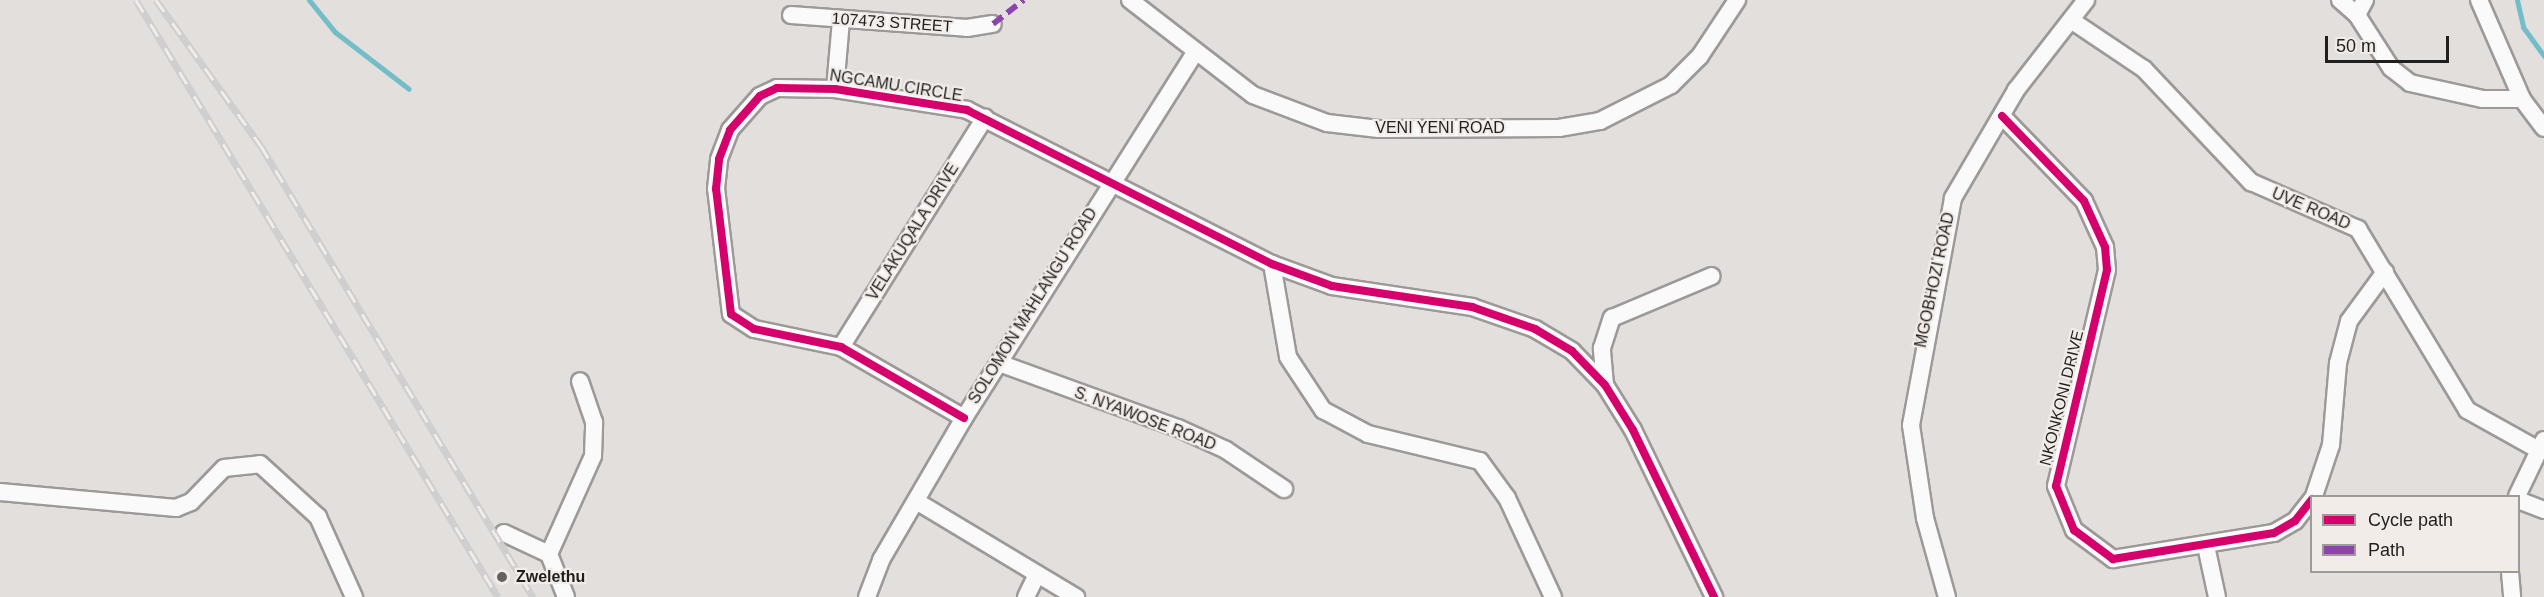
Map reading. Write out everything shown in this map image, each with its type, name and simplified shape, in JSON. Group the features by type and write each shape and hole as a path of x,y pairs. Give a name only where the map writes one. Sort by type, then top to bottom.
{"street":[{"name":"VENI YENI ROAD","path":"1130,0 1194,54 1253,95 1327,123 1379,129 1559,128 1600,121 1671,85 1700,56 1737,0"},
{"name":"MGOBHOZI ROAD","path":"1947,597 1915,466 1914,388 1953,198 2016,90 2074,22 2086,0"},
{"path":"2340,0 2357,15 2380,55 2409,82 2483,99 2522,99"},
{"path":"2357,15 2365,0"},
{"path":"2479,0 2522,99 2544,128"},
{"name":"107473 STREET","path":"791,15 967,28 993,24"},
{"path":"835,89 841,20"},
{"name":"UVE ROAD","path":"2074,22 2144,69 2251,182 2358,229 2467,410 2540,445"},
{"name":"SOLOMON MAHLANGU ROAD","path":"867,597 881,560 964,418 1108,184 1194,54"},
{"name":"NGCAMU CIRCLE","path":"964,418 841,347 754,329 731,314 716,189 719,159 744,110 777,88 835,89 985,117 1108,184 1272,264 1382,297 1502,314 1572,351 1605,385 1633,429 1714,597"},
{"name":"NKONKONI DRIVE","path":"2002,116 2084,201 2108,260 2060,456 2056,486 2063,514 2086,543 2113,559 2206,546 2274,533 2295,521 2310,502"},
{"name":"VELAKUQALA DRIVE","path":"841,347 985,117"},
{"path":"1272,264 1278,324 1288,357 1323,410 1368,434 1480,461 1507,498 1553,597"},
{"name":"NKONKONI DRIVE","path":"2314,495 2331,445 2338,363 2349,321 2385,272"},
{"path":"1605,385 1602,348 1612,318 1712,276"},
{"name":"S. NYAWOSE ROAD","path":"999,363 1178,428 1226,450 1284,489"},
{"path":"549,554 593,456 594,422 580,381"},
{"path":"2519,495 2540,445"},
{"path":"0,492 176,508 191,502 224,468 260,464 318,517 354,597"},
{"path":"2520,499 2544,510"},
{"path":"916,501 1076,597"},
{"path":"504,533 549,554 566,597"},
{"path":"2206,546 2217,597"},
{"path":"2510,573 2511,597"},
{"path":"1026,597 1037,574"}],"waterway":[{"path":"309,0 335,32 409,89"},
{"path":"2517,0 2523,27 2544,56"}],"railway":[{"path":"136,0 498,597"},
{"path":"156,0 261,146 533,597"}],"marked path":[{"path":"993,24 1024,0"}],"cycle path":[{"path":"964,418 841,347 754,329 731,314 716,189 719,159 730,130 760,96 777,88 835,89 967,110 1272,264 1332,286 1472,307 1535,329 1572,351 1605,385 1633,430 1714,597"},
{"path":"2002,116 2084,201 2105,247 2107,270 2056,486 2074,530 2113,559 2274,533 2295,521 2310,502"}],"place":[{"name":"Zwelethu","path":"502,577"}]}
